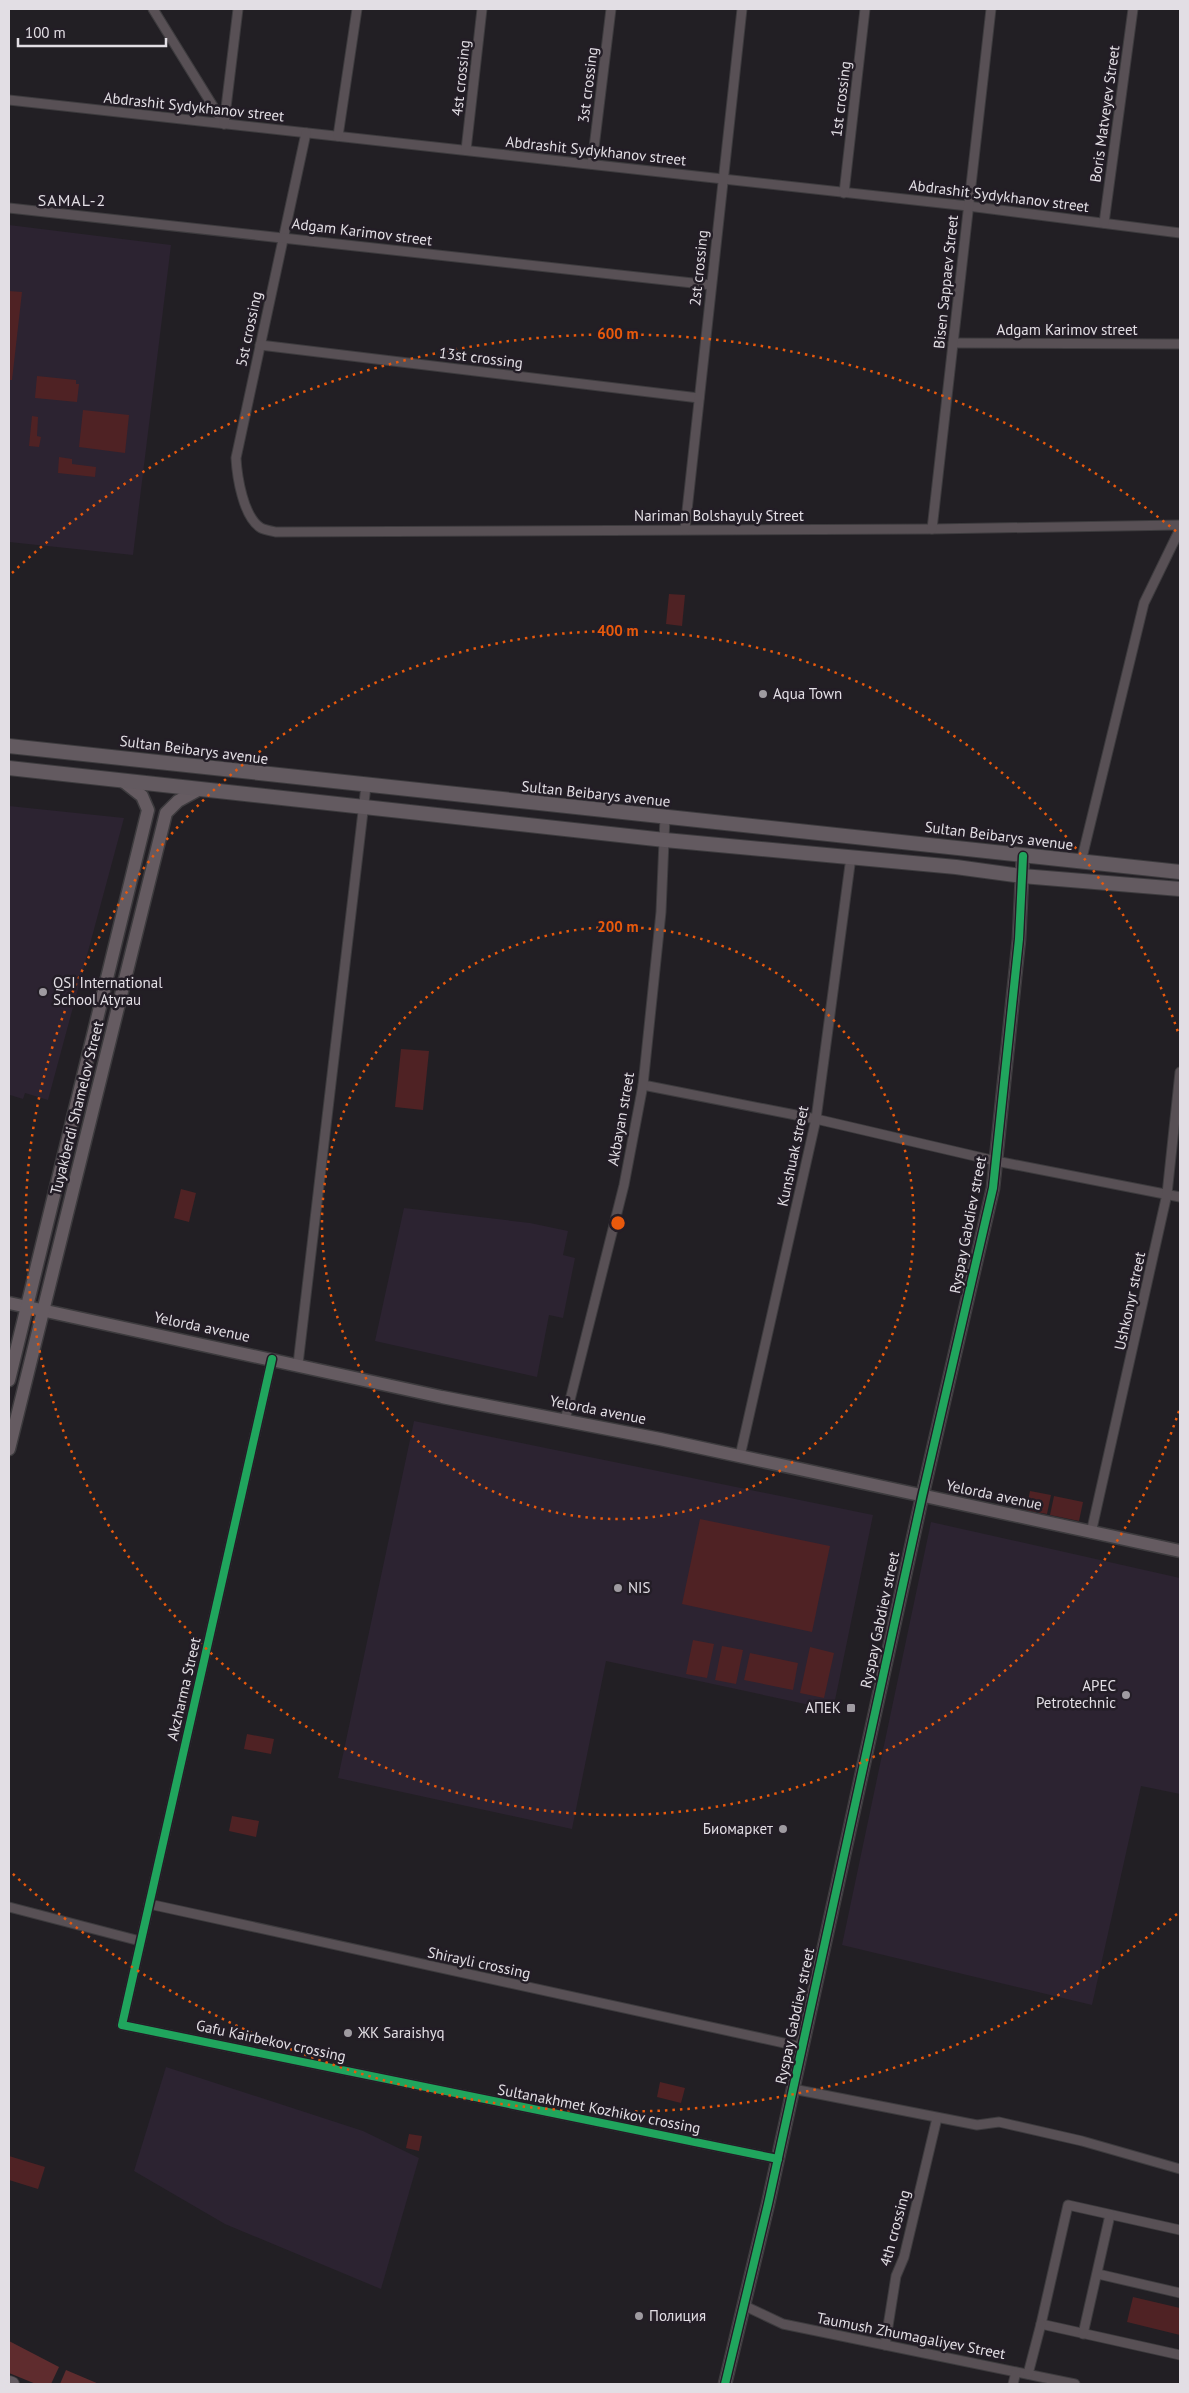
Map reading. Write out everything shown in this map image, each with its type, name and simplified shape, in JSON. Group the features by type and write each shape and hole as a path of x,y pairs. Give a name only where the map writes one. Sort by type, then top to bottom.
{"main road":[{"name":"Sultan Beibarys avenue","path":"9,746 366,786 1180,872"},
{"path":"9,768 665,840 851,857 1022,876 1180,889"}],"street":[{"path":"153,9 224,124"},
{"path":"224,124 238,9"},
{"path":"338,136 357,9"},
{"name":"4st crossing","path":"466,150 482,9"},
{"name":"3st crossing","path":"592,164 611,9"},
{"name":"2st crossing","path":"685,529 742,9"},
{"name":"1st crossing","path":"844,193 865,9"},
{"name":"Bisen Sappaev Street","path":"932,529 991,9"},
{"name":"Boris Matveyev Street","path":"1104,223 1133,9"},
{"name":"Abdrashit Sydykhanov street","path":"9,100 968,206 1180,233"},
{"name":"5st crossing","path":"259,527 247,508 238,483 236,458 282,236 306,133"},
{"name":"Adgam Karimov street","path":"9,208 282,236 711,285"},
{"name":"Adgam Karimov street","path":"953,343 1180,344"},
{"name":"13st crossing","path":"260,345 699,398"},
{"name":"Nariman Bolshayuly Street","path":"259,527 276,532 932,529 1180,525"},
{"path":"1081,862 1144,603 1180,529"},
{"name":"Tuyakberdi Shamelov Street","path":"9,1380 148,810 142,796 123,781"},
{"path":"298,1364 342,974 366,786"},
{"name":"Tuyakberdi Shamelov Street","path":"9,1449 166,813 178,801 198,790"},
{"name":"Akbayan street","path":"564,1420 624,1185 643,1085 661,912 665,817"},
{"name":"Ryspay Gabdiev street","path":"725,2384 745,2306 778,2159 922,1497 993,1188 1020,939 1023,856"},
{"name":"Kunshuak street","path":"740,1456 816,1119 851,857"},
{"name":"Ushkonyr street","path":"1091,1533 1103,1490 1167,1194 1180,1072"},
{"path":"643,1085 816,1119 996,1161 1180,1198"},
{"name":"Yelorda avenue","path":"9,1303 298,1364 442,1397 740,1456 922,1497 1180,1551"},
{"name":"Akzharma Street","path":"122,2025 272,1359"},
{"name":"Shirayli crossing","path":"149,1904 802,2047"},
{"path":"9,1907 140,1942"},
{"name":"Gafu Kairbekov crossing","path":"122,2025 415,2085"},
{"name":"Sultanakhmet Kozhikov crossing","path":"415,2085 778,2159"},
{"path":"793,2088 977,2125 999,2122 1082,2141 1180,2169"},
{"name":"4th crossing","path":"885,2345 896,2276 904,2257 936,2118"},
{"path":"1028,2374 1068,2205 1180,2230"},
{"path":"1083,2334 1110,2215"},
{"path":"1098,2274 1180,2293"},
{"name":"Taumush Zhumagaliyev Street","path":"745,2306 782,2324 1075,2384"},
{"path":"1041,2324 1180,2355"},
{"path":"1013,2384 1016,2372"}],"shaded area":[{"path":"9,225 171,245 133,555 9,542"},
{"path":"9,291 22,292 12,380 9,380"},
{"path":"37,376 76,380 76,384 79,384 77,402 35,398"},
{"path":"83,410 129,415 125,453 79,447"},
{"path":"32,416 38,417 37,436 41,437 39,447 29,446"},
{"path":"59,457 72,459 72,464 96,467 95,477 58,473"},
{"path":"669,594 685,595 682,626 666,624"},
{"name":"QSI International School Atyrau","path":"9,806 124,818 48,1100 25,1093 23,1099 10,1095 9,1099"},
{"path":"401,1049 429,1051 423,1110 395,1107"},
{"path":"181,1189 196,1193 189,1222 174,1218"},
{"path":"404,1208 530,1223 568,1231 563,1255 575,1258 563,1318 549,1315 537,1377 375,1341"},
{"name":"NIS","path":"414,1421 873,1515 833,1710 606,1661 572,1829 338,1778"},
{"path":"1030,1491 1051,1495 1047,1514 1026,1510"},
{"path":"1054,1496 1083,1502 1079,1521 1050,1515"},
{"path":"700,1519 830,1546 812,1632 682,1604"},
{"path":"931,1522 1180,1578 1180,1794 1141,1786 1092,2005 842,1945"},
{"path":"693,1640 714,1644 707,1678 686,1674"},
{"path":"722,1646 743,1650 736,1684 715,1680"},
{"path":"810,1647 834,1653 824,1698 800,1693"},
{"path":"750,1653 798,1663 793,1690 744,1680"},
{"path":"247,1734 274,1739 271,1754 244,1749"},
{"path":"232,1816 259,1821 256,1837 229,1831"},
{"path":"166,2067 363,2131 419,2158 381,2289 225,2224 134,2171"},
{"path":"660,2082 685,2088 681,2103 657,2097"},
{"path":"409,2134 422,2136 419,2151 406,2148"},
{"path":"9,2156 45,2167 38,2189 9,2180"},
{"path":"1133,2297 1180,2308 1180,2335 1127,2322"},
{"path":"9,2341 59,2367 51,2384 36,2384 9,2373"},
{"path":"66,2370 99,2384 60,2384"}],"cycle path":[{"path":"725,2384 768,2204 922,1497 993,1188 1019,939 1023,856"},
{"path":"272,1359 122,2025 778,2159"}],"place":[{"name":"Aqua Town","path":"763,694"},
{"name":"QSI International School Atyrau","path":"43,992"},
{"name":"NIS","path":"618,1588"},
{"name":"APEC Petrotechnic","path":"1126,1695"},
{"name":"АПЕК","path":"851,1708"},
{"name":"Биомаркет","path":"783,1829"},
{"name":"ЖК Saraishyq","path":"348,2033"},
{"name":"Полиция","path":"639,2316"}],"district":[{"name":"SAMAL-2","path":"72,200"}]}
